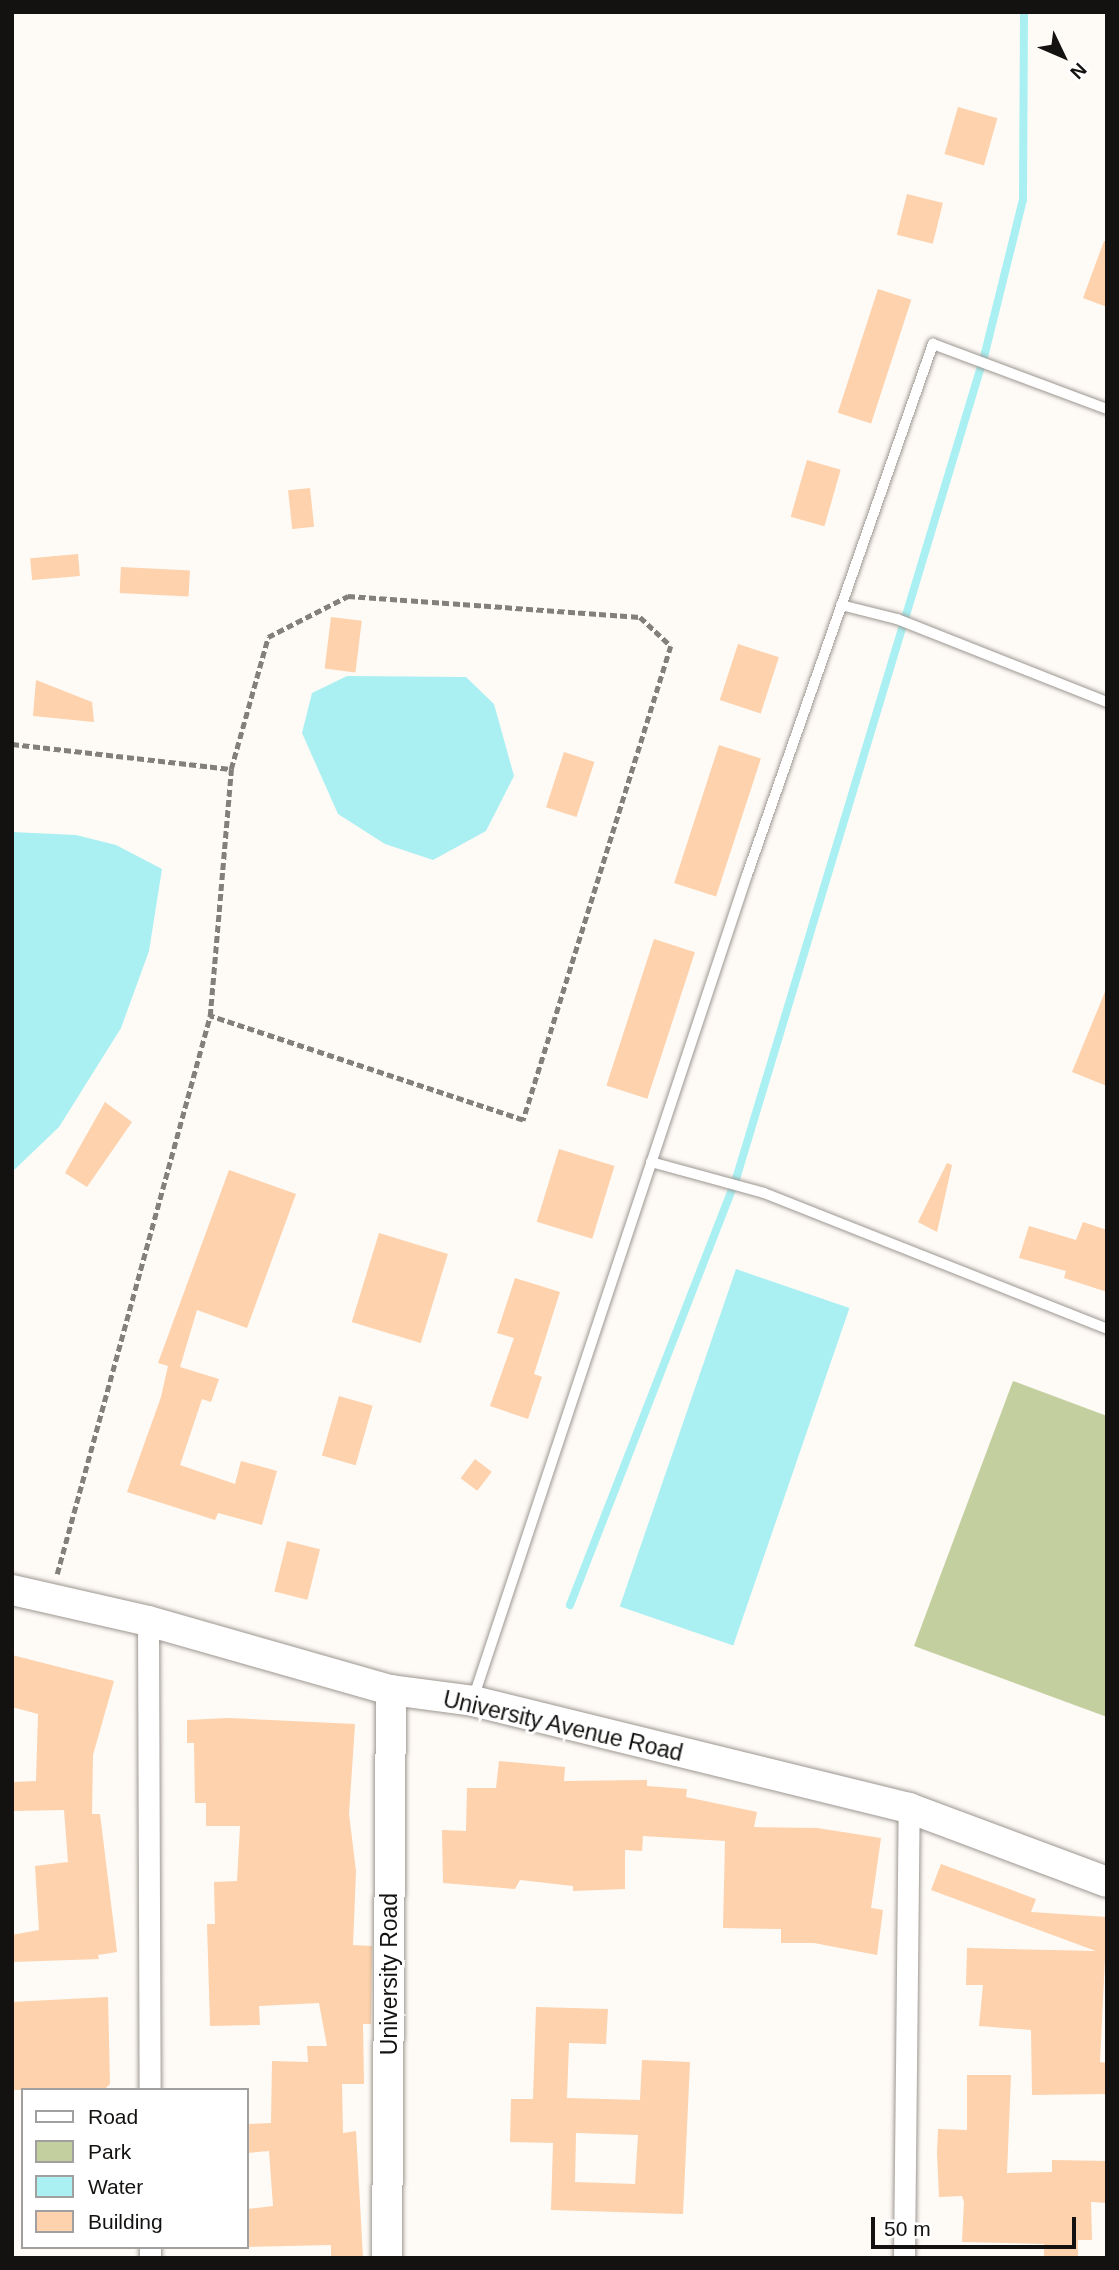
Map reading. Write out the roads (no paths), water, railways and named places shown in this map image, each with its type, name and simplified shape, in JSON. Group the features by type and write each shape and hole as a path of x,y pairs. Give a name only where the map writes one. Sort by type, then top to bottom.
{"main road":[{"name":"University Avenue Road","path":"12,1590 148,1621 391,1690 473,1702 909,1808 1107,1882"},
{"name":"University Road","path":"387,2258 391,1690"}],"street":[{"path":"148,1621 150,2088"},
{"path":"904,2258 909,1808"}],"lane":[{"path":"473,1702 651,1161 933,344 1013,378 1107,409"},
{"path":"841,605 928,630 1107,702"},
{"path":"651,1161 723,1179 764,1193 1107,1329"}],"water":[{"path":"347,676 466,677 494,704 514,776 486,831 433,860 385,844 338,814 302,733 312,693"},
{"path":"12,832 76,835 116,845 162,869 149,951 121,1028 59,1127 12,1172"},
{"path":"736,1269 849,1308 733,1646 620,1607"}],"waterway":[{"path":"570,1605 736,1179 985,353 1023,200 1024,12"}]}
